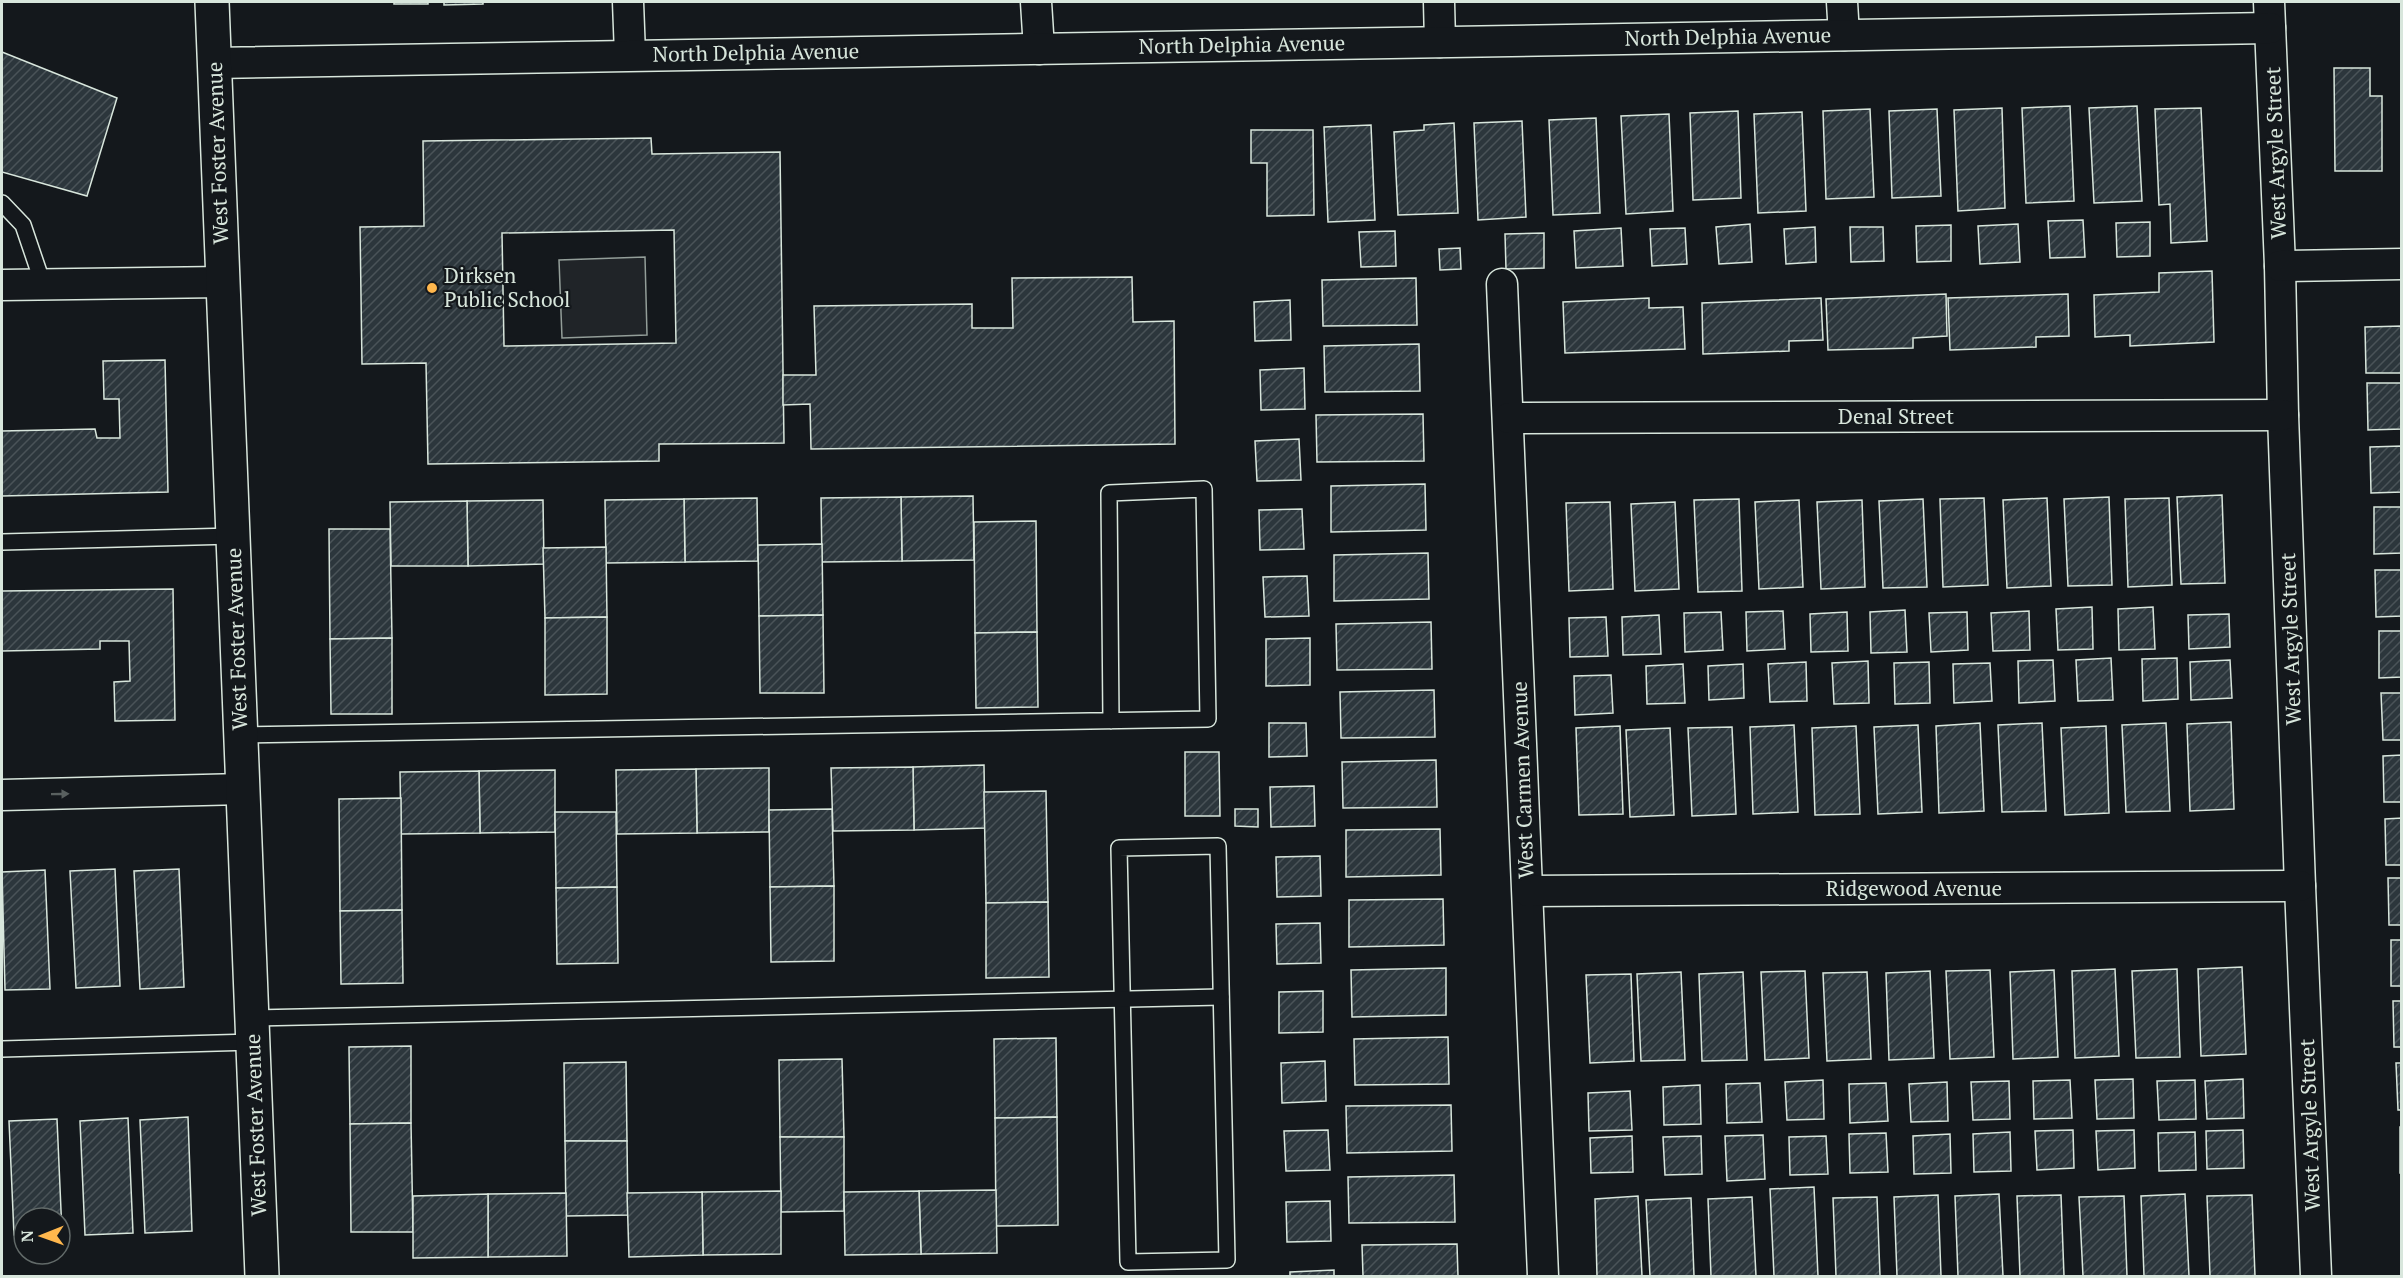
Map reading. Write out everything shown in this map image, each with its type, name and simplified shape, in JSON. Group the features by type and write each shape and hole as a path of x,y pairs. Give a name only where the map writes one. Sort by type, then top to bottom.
{"street":[{"name":"West Foster Avenue","path":"212,2 262,1276"},
{"path":"628,2 630,55"},
{"path":"1036,2 1039,49"},
{"path":"1438,2 1440,42"},
{"path":"1842,2 1844,35"},
{"name":"North Delphia Avenue","path":"214,63 1844,35 2270,15"},
{"name":"West Argyle Street","path":"2270,15 2316,1276"},
{"path":"2280,266 2402,264"},
{"path":"2,285 223,282"},
{"name":"West Carmen Avenue","path":"1502,284 1543,1276"},
{"name":"Denal Street","path":"1509,418 2283,415"},
{"path":"2,795 243,789"},
{"name":"Ridgewood Avenue","path":"1528,891 2300,886"}],"lane":[{"path":"2,203 23,225 43,284"},
{"path":"241,735 1112,721 1208,719 1204,489 1109,493 1112,721"},
{"path":"2,542 233,536"},
{"path":"1218,846 1221,997 1227,1260 1128,1262 1119,848 1218,846"},
{"path":"2,1049 252,1030 1221,997"}],"shaded area":[{"path":"645,257 647,335 562,338 559,260"}],"building":[{"path":"394,2 428,2 428,4 394,4"},
{"path":"444,2 483,2 483,4 444,5"},
{"path":"2,52 117,98 87,196 2,172"},
{"path":"2334,68 2370,68 2370,96 2382,96 2382,171 2335,171"},
{"path":"2070,106 2074,201 2026,203 2022,108"},
{"path":"2137,106 2142,201 2094,203 2089,108"},
{"path":"2002,108 2005,208 1958,211 1954,110"},
{"path":"2201,108 2207,241 2171,243 2170,204 2159,205 2155,109"},
{"path":"1870,109 1874,197 1826,199 1823,111"},
{"path":"1937,109 1941,196 1892,198 1889,111"},
{"path":"1738,111 1741,198 1693,200 1690,113"},
{"path":"1802,112 1806,211 1758,213 1754,114"},
{"path":"1669,114 1673,211 1626,214 1621,116"},
{"path":"1596,118 1600,213 1553,215 1549,120"},
{"path":"1522,121 1526,217 1478,220 1474,123"},
{"path":"1454,123 1458,213 1398,215 1394,132 1424,130 1424,125"},
{"path":"1371,125 1375,220 1328,222 1324,127"},
{"path":"1251,130 1313,130 1314,215 1267,216 1267,163 1251,163"},
{"name":"Dirksen Public School","path":"651,138 652,154 780,152 784,443 659,444 659,461 428,464 426,363 362,364 360,227 424,226 423,141","holes":["674,230 676,343 504,346 502,233"]},
{"path":"2083,220 2085,257 2050,258 2048,221"},
{"path":"2150,222 2150,256 2117,257 2116,223"},
{"path":"1750,224 1752,262 1719,264 1716,227"},
{"path":"2018,224 2020,262 1980,264 1978,226"},
{"path":"1951,225 1951,261 1917,262 1916,226"},
{"path":"1815,227 1816,262 1786,264 1784,229"},
{"path":"1850,227 1883,227 1884,261 1851,262"},
{"path":"1621,228 1623,266 1576,268 1574,231"},
{"path":"1685,228 1687,264 1652,266 1650,229"},
{"path":"1395,231 1396,266 1361,267 1359,232"},
{"path":"1544,233 1544,268 1506,269 1505,234"},
{"path":"1460,248 1461,269 1440,270 1439,249"},
{"path":"2212,271 2214,342 2130,346 2130,335 2095,337 2094,295 2159,292 2159,273"},
{"path":"1132,277 1133,322 1174,321 1175,444 811,449 810,404 783,405 783,375 816,375 814,306 972,304 972,328 1013,328 1012,278"},
{"path":"1416,278 1417,325 1323,326 1322,280"},
{"path":"1946,294 1947,336 1913,338 1913,348 1828,350 1826,299"},
{"path":"2068,294 2069,336 2036,337 2036,347 1950,350 1948,298"},
{"path":"1649,298 1649,308 1683,307 1685,349 1565,353 1563,302"},
{"path":"1821,298 1823,340 1789,341 1789,351 1703,354 1702,303"},
{"path":"1290,300 1291,340 1255,341 1254,302"},
{"path":"2402,326 2402,373 2366,373 2365,327"},
{"path":"1419,344 1420,391 1325,392 1324,346"},
{"path":"165,360 168,492 2,496 2,431 95,429 97,438 120,438 119,399 104,399 103,361"},
{"path":"1304,368 1305,409 1261,410 1260,370"},
{"path":"2367,383 2402,383 2402,429 2368,430"},
{"path":"1423,414 1424,461 1317,462 1316,415"},
{"path":"1299,439 1301,480 1257,481 1255,441"},
{"path":"2402,446 2402,492 2371,493 2370,447"},
{"path":"1425,484 1426,530 1331,532 1331,486"},
{"path":"2222,495 2225,583 2181,584 2177,497"},
{"path":"973,496 974,560 902,561 901,497"},
{"path":"901,497 902,561 822,562 821,498"},
{"path":"2109,497 2112,585 2068,586 2064,499"},
{"path":"757,498 758,561 685,562 684,499"},
{"path":"1984,498 1988,585 1943,587 1940,499"},
{"path":"2047,498 2051,586 2007,588 2003,500"},
{"path":"2169,498 2172,585 2128,587 2125,499"},
{"path":"684,499 685,562 606,563 605,500"},
{"path":"1739,499 1742,591 1698,592 1694,500"},
{"path":"1923,499 1927,587 1883,588 1879,501"},
{"path":"543,500 544,564 468,566 467,501"},
{"path":"1799,500 1803,587 1759,589 1755,502"},
{"path":"1862,500 1865,587 1821,589 1817,502"},
{"path":"467,501 468,566 391,566 390,502"},
{"path":"1610,502 1613,589 1569,591 1566,503"},
{"path":"1675,502 1679,589 1635,591 1631,504"},
{"path":"2374,507 2402,507 2402,553 2374,554"},
{"path":"1302,509 1304,549 1260,550 1259,510"},
{"path":"1036,521 1037,632 975,633 974,522"},
{"path":"329,529 390,529 392,638 330,639"},
{"path":"822,544 823,615 759,616 758,545"},
{"path":"606,547 607,617 545,618 543,548"},
{"path":"1428,553 1429,599 1334,601 1334,555"},
{"path":"2375,570 2402,570 2402,616 2376,617"},
{"path":"1307,576 1309,616 1265,617 1263,577"},
{"path":"173,589 175,720 115,721 114,682 130,681 129,641 100,641 100,649 2,651 2,591"},
{"path":"2092,607 2093,649 2058,650 2056,609"},
{"path":"2153,607 2155,649 2119,650 2118,609"},
{"path":"1905,610 1907,652 1871,653 1870,612"},
{"path":"1783,611 1785,649 1747,651 1746,612"},
{"path":"2029,611 2030,650 1993,651 1991,613"},
{"path":"1721,612 1723,650 1685,652 1684,613"},
{"path":"1847,612 1848,651 1811,652 1810,614"},
{"path":"1967,612 1968,650 1931,652 1929,613"},
{"path":"2229,614 2230,647 2189,649 2188,615"},
{"path":"823,615 824,693 760,693 759,616"},
{"path":"1659,615 1661,654 1623,655 1622,617"},
{"path":"607,617 607,694 545,695 545,618"},
{"path":"1606,617 1608,656 1570,657 1569,618"},
{"path":"1431,622 1432,669 1337,670 1336,624"},
{"path":"2379,631 2402,631 2402,677 2379,678"},
{"path":"1037,632 1038,707 976,708 975,633"},
{"path":"392,638 392,714 331,714 330,639"},
{"path":"1310,638 1310,685 1266,686 1266,639"},
{"path":"2111,658 2113,700 2078,701 2076,660"},
{"path":"2177,658 2178,699 2143,701 2142,659"},
{"path":"2053,660 2055,701 2019,703 2018,661"},
{"path":"2230,660 2232,698 2191,700 2190,662"},
{"path":"1868,661 1869,703 1834,704 1832,663"},
{"path":"1806,662 1807,701 1770,702 1768,664"},
{"path":"1929,662 1930,703 1895,704 1894,663"},
{"path":"1990,663 1992,701 1954,703 1953,664"},
{"path":"1683,664 1685,703 1647,704 1646,666"},
{"path":"1743,664 1744,698 1709,700 1708,666"},
{"path":"1611,675 1613,713 1575,715 1574,676"},
{"path":"1434,690 1435,737 1341,738 1340,692"},
{"path":"2381,693 2402,693 2402,740 2383,740"},
{"path":"2231,722 2234,809 2190,811 2187,724"},
{"path":"1269,723 1306,723 1307,756 1269,757"},
{"path":"1980,723 1984,811 1939,813 1936,726"},
{"path":"2042,723 2046,811 2002,812 1998,725"},
{"path":"2166,723 2170,811 2126,812 2122,725"},
{"path":"1794,725 1798,812 1753,814 1750,727"},
{"path":"1918,725 1922,812 1878,814 1874,727"},
{"path":"1620,726 1623,814 1579,815 1576,728"},
{"path":"1856,726 1860,814 1815,815 1812,728"},
{"path":"2106,726 2109,813 2065,815 2061,728"},
{"path":"1732,727 1736,814 1692,816 1688,728"},
{"path":"1670,728 1674,815 1630,817 1626,730"},
{"path":"1185,752 1219,752 1220,816 1185,816"},
{"path":"2402,755 2402,802 2384,802 2383,756"},
{"path":"1436,760 1437,807 1343,808 1342,762"},
{"path":"984,765 985,828 914,830 913,767"},
{"path":"913,767 914,830 833,831 831,768"},
{"path":"769,768 769,832 697,833 696,769"},
{"path":"696,769 697,833 617,834 616,770"},
{"path":"555,770 555,832 480,833 479,771"},
{"path":"479,771 480,833 401,834 400,772"},
{"path":"1314,786 1315,826 1271,827 1270,787"},
{"path":"1046,791 1048,902 986,903 984,792"},
{"path":"401,798 402,910 340,911 339,799"},
{"path":"832,809 834,886 770,887 769,810"},
{"path":"1235,809 1258,809 1258,827 1235,826"},
{"path":"555,812 616,812 617,887 556,888"},
{"path":"2402,818 2402,865 2386,865 2385,819"},
{"path":"1440,829 1441,875 1346,877 1346,830"},
{"path":"1320,856 1321,896 1277,897 1276,857"},
{"path":"115,869 120,986 76,988 70,871"},
{"path":"179,869 184,987 140,989 134,871"},
{"path":"45,870 50,989 5,990 2,872"},
{"path":"2388,878 2402,878 2402,925 2389,925"},
{"path":"834,886 834,961 771,962 770,887"},
{"path":"617,887 618,963 557,964 556,888"},
{"path":"1443,899 1444,945 1349,947 1349,900"},
{"path":"1048,902 1049,977 986,978 986,903"},
{"path":"402,910 403,983 341,984 340,911"},
{"path":"1320,923 1321,963 1277,964 1276,924"},
{"path":"2391,940 2402,940 2402,986 2391,986"},
{"path":"2242,967 2246,1054 2201,1056 2198,969"},
{"path":"1446,968 1446,1015 1352,1017 1351,970"},
{"path":"2115,969 2119,1056 2075,1058 2072,971"},
{"path":"2177,969 2180,1057 2136,1058 2132,971"},
{"path":"1990,970 1994,1057 1950,1059 1946,971"},
{"path":"2054,970 2058,1057 2013,1059 2010,972"},
{"path":"1805,971 1809,1058 1765,1060 1761,972"},
{"path":"1930,971 1934,1058 1889,1060 1886,973"},
{"path":"1681,972 1685,1060 1641,1061 1637,974"},
{"path":"1743,972 1747,1060 1702,1061 1699,974"},
{"path":"1867,972 1871,1059 1827,1061 1823,973"},
{"path":"1631,974 1634,1061 1590,1063 1586,975"},
{"path":"1323,991 1323,1032 1279,1033 1279,992"},
{"path":"2393,1001 2402,1001 2402,1047 2394,1047"},
{"path":"1448,1037 1449,1084 1355,1085 1354,1039"},
{"path":"1056,1038 1057,1117 995,1118 994,1039"},
{"path":"411,1046 411,1123 350,1124 349,1047"},
{"path":"842,1059 844,1137 780,1137 779,1060"},
{"path":"1325,1061 1326,1101 1282,1103 1281,1063"},
{"path":"626,1062 627,1141 565,1141 564,1063"},
{"path":"2396,1063 2402,1063 2402,1110 2398,1110"},
{"path":"2133,1079 2134,1118 2097,1119 2095,1080"},
{"path":"2243,1079 2244,1118 2207,1119 2205,1081"},
{"path":"1823,1080 1824,1119 1787,1120 1785,1082"},
{"path":"2070,1080 2072,1118 2034,1119 2033,1081"},
{"path":"2195,1080 2196,1119 2159,1120 2157,1081"},
{"path":"2009,1081 2010,1119 1973,1120 1971,1082"},
{"path":"1947,1082 1948,1121 1911,1122 1909,1084"},
{"path":"1760,1083 1762,1122 1727,1123 1726,1084"},
{"path":"1886,1083 1888,1121 1850,1123 1849,1084"},
{"path":"1700,1085 1701,1124 1664,1125 1663,1087"},
{"path":"1630,1091 1632,1130 1589,1131 1588,1093"},
{"path":"1451,1105 1452,1151 1347,1153 1346,1106"},
{"path":"188,1117 192,1231 145,1233 140,1120"},
{"path":"1057,1117 1058,1225 996,1226 995,1118"},
{"path":"128,1118 133,1233 85,1235 80,1121"},
{"path":"57,1119 61,1206 13,1206 9,1121"},
{"path":"411,1123 413,1232 351,1232 350,1124"},
{"path":"2400,1127 2402,1127 2402,1173 2400,1173"},
{"path":"1328,1130 1330,1170 1286,1171 1284,1131"},
{"path":"2073,1130 2074,1168 2037,1170 2035,1131"},
{"path":"2134,1130 2135,1168 2098,1170 2096,1131"},
{"path":"2243,1130 2244,1168 2207,1169 2206,1131"},
{"path":"2010,1132 2011,1171 1974,1172 1973,1134"},
{"path":"2195,1132 2196,1170 2159,1171 2158,1133"},
{"path":"1886,1133 1888,1172 1850,1173 1849,1134"},
{"path":"1950,1134 1951,1173 1914,1174 1913,1136"},
{"path":"1763,1135 1765,1179 1727,1181 1725,1136"},
{"path":"1632,1136 1633,1172 1591,1173 1590,1138"},
{"path":"1701,1136 1702,1174 1665,1175 1663,1137"},
{"path":"1826,1136 1828,1174 1790,1175 1789,1137"},
{"path":"780,1137 844,1137 844,1211 781,1212"},
{"path":"565,1141 627,1141 628,1215 566,1216"},
{"path":"1454,1175 1455,1222 1349,1223 1348,1177"},
{"path":"1814,1187 1818,1276 1774,1276 1770,1189"},
{"path":"996,1190 997,1253 921,1254 919,1191"},
{"path":"781,1191 781,1254 703,1255 702,1192"},
{"path":"919,1191 921,1254 845,1255 844,1192"},
{"path":"702,1192 703,1255 629,1257 627,1193"},
{"path":"566,1193 567,1256 488,1257 488,1194"},
{"path":"488,1194 488,1257 413,1258 413,1196"},
{"path":"1999,1194 2003,1276 1958,1276 1955,1196"},
{"path":"2185,1194 2189,1276 2144,1276 2141,1196"},
{"path":"1938,1195 1941,1276 1897,1276 1894,1197"},
{"path":"2061,1195 2064,1276 2020,1276 2017,1196"},
{"path":"2252,1195 2255,1276 2210,1276 2207,1196"},
{"path":"1638,1196 1642,1276 1597,1276 1595,1199"},
{"path":"2124,1196 2127,1276 2083,1276 2079,1197"},
{"path":"1752,1197 1756,1276 1711,1276 1708,1199"},
{"path":"1877,1197 1880,1276 1836,1276 1833,1198"},
{"path":"1691,1198 1694,1276 1650,1276 1646,1200"},
{"path":"1330,1201 1331,1241 1287,1242 1286,1202"},
{"path":"1457,1244 1458,1276 1363,1276 1362,1245"},
{"path":"1334,1270 1334,1276 1290,1276 1290,1272"}],"place":[{"name":"Dirksen Public School","path":"432,288"}]}
